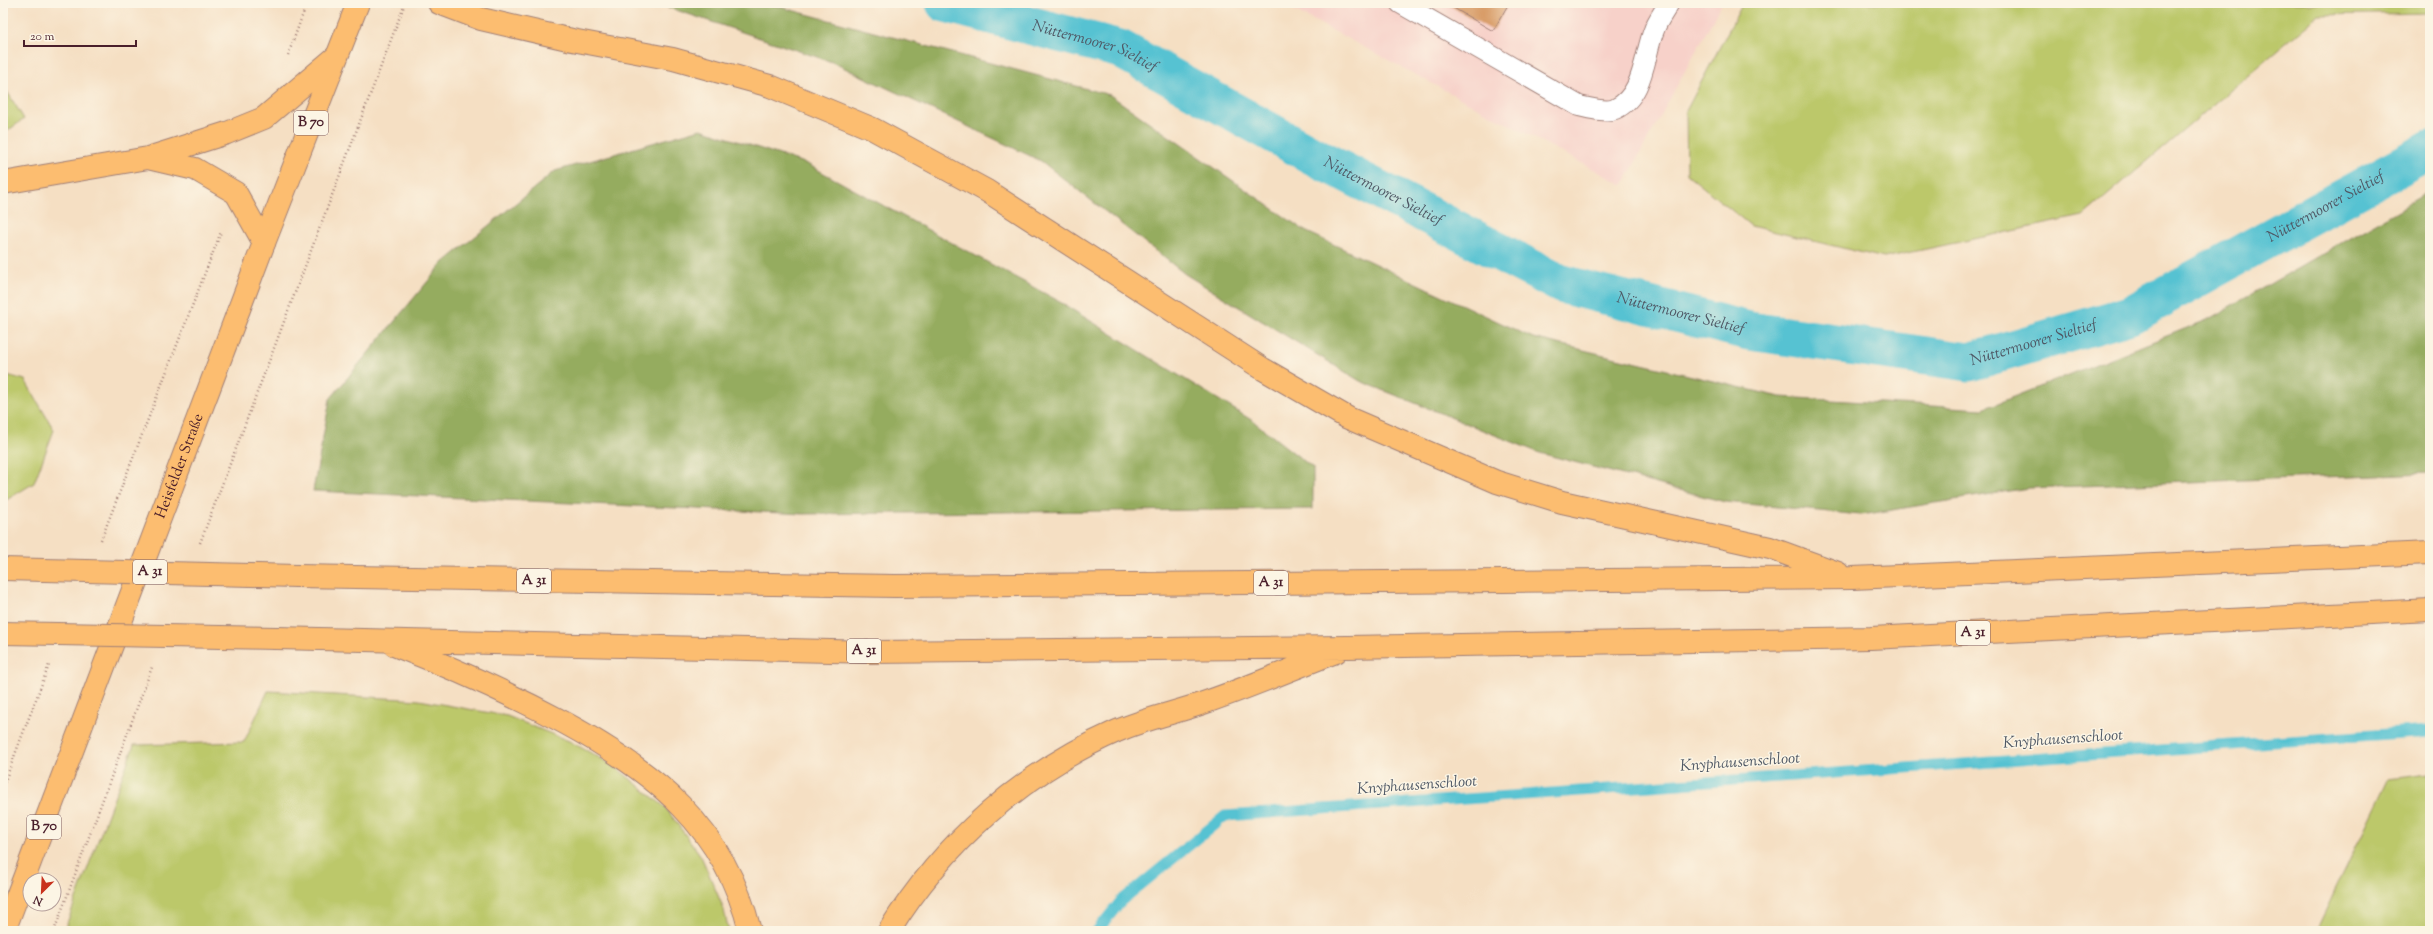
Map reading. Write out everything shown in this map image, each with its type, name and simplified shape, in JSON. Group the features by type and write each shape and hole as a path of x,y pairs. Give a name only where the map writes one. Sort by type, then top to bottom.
{"main road":[{"name":"Heisfelder Straße","path":"4,931 264,243 358,3"},
{"path":"439,3 482,19 572,40 673,59 770,86 873,129 987,191 1263,369 1348,418 1440,459 1497,482 1548,498 1652,524 1770,548 1852,578"},
{"path":"3,183 148,158 227,133 264,118 337,56"},
{"path":"148,158 195,169 236,193 264,243"},
{"name":"A 31","path":"3,569 297,576 895,586 1852,578 2430,553"},
{"name":"A 31","path":"3,633 380,640 872,652 1348,647 1871,638 2430,610"},
{"path":"380,640 456,670 528,702 596,740 648,775 689,813 710,843 732,881 750,931"},
{"path":"889,931 924,881 948,851 973,825 1034,776 1117,731 1163,714 1208,702 1348,647"}],"lane":[{"path":"1400,3 1579,106 1598,109 1615,109 1637,87 1654,29 1669,3"}],"path":[{"path":"286,60 307,3"},
{"path":"207,523 405,3"},
{"path":"114,509 236,193"},
{"path":"3,786 31,708"},
{"path":"54,931 105,790"}],"shaded area":[{"path":"1281,3 1722,3 1623,185"}],"green space":[{"path":"655,3 765,3 1110,95 1305,231 1533,338 1780,397 1983,409 2207,320 2430,192 2430,473 2028,488 1861,515 1725,502 1540,453 1360,381 1185,274 1041,161 832,62"},
{"path":"1743,3 2430,3 2430,13 2319,15 2083,216 1884,258 1751,226 1687,174 1686,111"},
{"path":"3,85 24,119 3,134"},
{"path":"701,129 807,164 1055,299 1253,421 1313,468 1313,509 804,514 313,491 330,399 443,263 555,171"},
{"path":"3,374 25,380 54,430 34,483 3,502"},
{"path":"268,691 419,700 507,716 569,741 613,765 665,807 701,856 723,907 729,931 64,931 134,745 244,742"},
{"path":"2430,774 2430,931 2316,931 2388,779"}],"building":[{"path":"1445,3 1509,3 1493,31"}],"waterway":[{"name":"Nüttermoorer Sieltief","path":"945,3 1120,49 1310,154 1561,284 1749,331 1969,362 2130,315 2430,150"},
{"name":"Knyphausenschloot","path":"1097,931 1121,901 1225,816 2430,731"}]}
